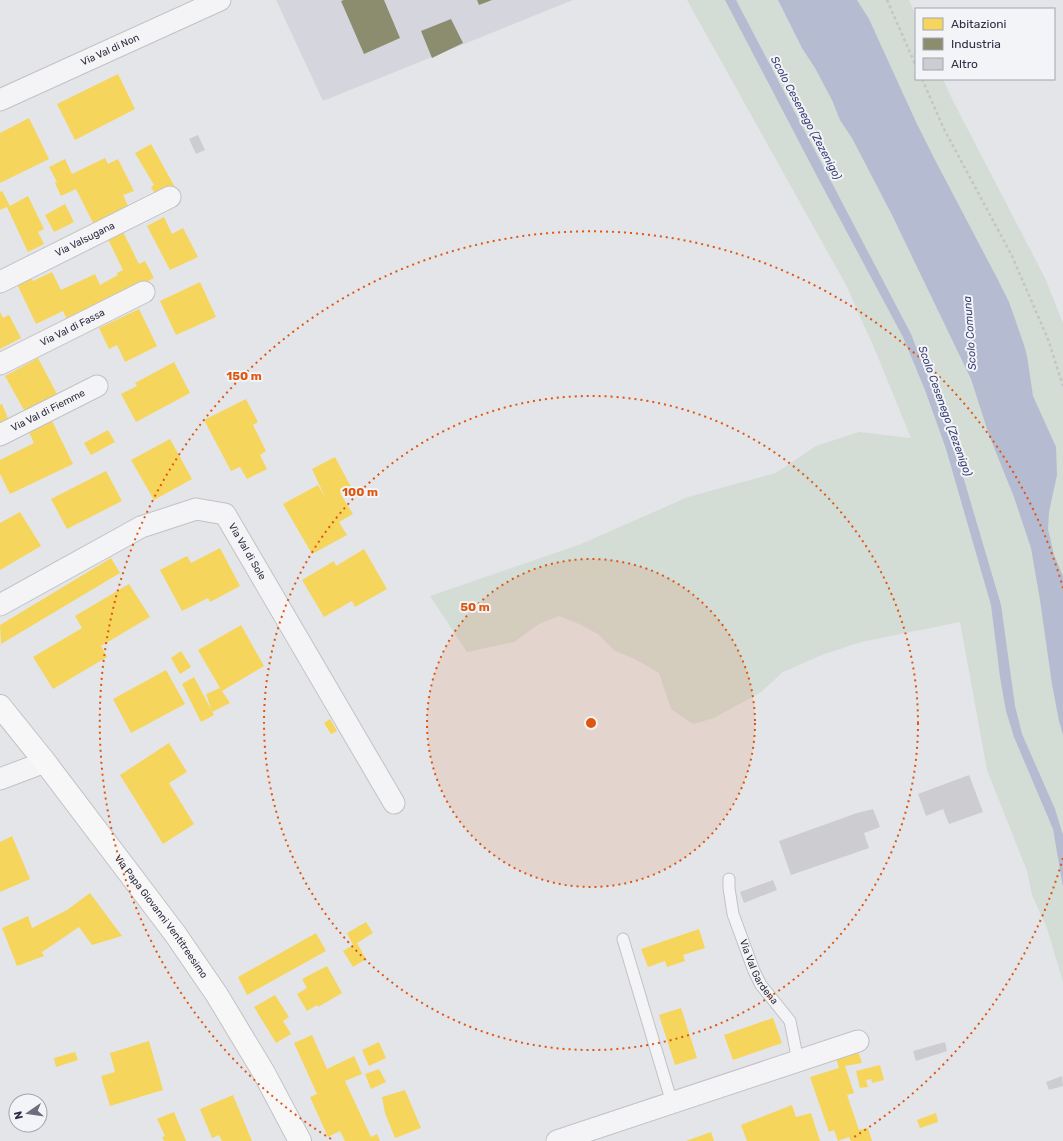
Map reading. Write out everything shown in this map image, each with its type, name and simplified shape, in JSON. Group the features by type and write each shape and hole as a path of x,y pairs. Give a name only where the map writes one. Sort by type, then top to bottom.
{"main road":[{"name":"Via Papa Giovanni Ventitreesimo","path":"0,706 45,762 176,936 217,995 264,1073 300,1141"}],"street":[{"name":"Via Val di Non","path":"0,100 220,0"},
{"name":"Via Valsugana","path":"0,282 170,197"},
{"name":"Via Val di Fassa","path":"0,364 144,292"},
{"name":"Via Val di Fiemme","path":"0,435 97,386"},
{"name":"Via Val di Sole","path":"0,605 141,527 196,509 225,514 394,803"},
{"path":"0,779 45,762"},
{"path":"557,1141 858,1041"}],"lane":[{"name":"Via Val Gardena","path":"729,879 733,914 754,972 761,985 790,1021 798,1061"},
{"path":"623,939 672,1103"}],"path":[{"path":"887,0 915,64"},
{"path":"922,80 944,129 1012,256 1048,340 1063,386"}],"shaded area":[{"path":"276,0 573,0 323,101"},
{"path":"687,0 909,0 915,14 915,80 943,80 1045,278 1063,323 1063,982 1047,928 1032,895 1027,871 987,770 960,622 861,642 822,655 783,672 761,692 714,718 693,724 671,709 659,673 635,659 615,651 598,634 579,624 559,616 539,624 514,642 467,652 430,596 581,544 688,497 776,473 816,446 859,432 911,438 875,350 846,285"}],"water":[{"path":"725,0 736,0 911,334 952,439 1001,605 1015,706 1022,734 1055,809 1063,835 1063,887 1053,829 1014,737 1006,711 991,605 946,449 925,390 903,337"},
{"name":"Scolo Comuna","path":"778,0 857,0 869,19 935,160 1009,302 1027,356 1033,396 1056,447 1057,475 1049,512 1048,529 1054,555 1063,576 1063,735 1052,684 1031,548 1014,497 989,435 971,379 892,215 852,138 840,120 832,100 815,68 802,48"}],"building: Abitazioni":[{"path":"118,74 135,109 75,140 57,104"},
{"path":"29,118 49,159 0,183 0,133"},
{"path":"151,144 176,189 158,199 151,187 154,185 135,153"},
{"path":"105,158 108,164 118,159 134,191 123,195 129,208 94,225 76,189 61,196 55,183 57,182 49,167 65,159 72,174"},
{"path":"2,191 10,206 28,196 44,229 38,232 44,244 28,252 7,207 0,210 0,192"},
{"path":"65,204 74,222 54,232 45,215"},
{"path":"164,217 172,234 183,228 198,257 170,270 147,226"},
{"path":"121,228 139,264 145,261 154,278 68,322 63,311 36,324 17,284 31,277 33,281 52,272 61,290 95,274 100,285 118,275 117,273 123,270 106,235"},
{"path":"200,282 216,317 176,335 160,301"},
{"path":"139,309 157,346 125,362 117,345 109,349 99,328"},
{"path":"0,312 3,318 9,315 21,338 0,349"},
{"path":"38,358 57,394 25,412 5,376"},
{"path":"174,362 190,393 136,422 121,394 137,386 135,383"},
{"path":"246,399 258,422 253,425 266,451 260,455 267,469 247,479 240,467 231,471 204,420"},
{"path":"2,404 10,423 0,428 0,405"},
{"path":"51,419 73,464 10,494 0,474 0,460 34,443 28,430"},
{"path":"108,430 115,442 91,455 84,443"},
{"path":"170,439 192,479 154,500 131,460"},
{"path":"335,457 351,487 340,493 353,514 339,522 347,535 312,554 283,504 318,485 325,497 312,469"},
{"path":"106,471 122,501 67,529 51,499"},
{"path":"20,512 41,546 0,570 0,523"},
{"path":"220,548 240,586 210,602 208,598 182,611 160,570 187,556 191,563"},
{"path":"364,549 387,589 355,607 352,601 324,617 302,580 334,561 336,566"},
{"path":"111,558 120,573 1,644 0,625"},
{"path":"129,584 150,617 101,646 107,657 53,689 33,657 82,628 75,616"},
{"path":"241,625 264,666 222,691 230,703 212,712 206,694 220,688 198,650"},
{"path":"181,651 191,667 180,674 171,658"},
{"path":"166,670 185,704 131,733 113,699"},
{"path":"194,677 214,715 201,722 182,684"},
{"path":"330,719 337,731 331,734 324,723"},
{"path":"169,743 187,772 169,783 194,824 163,844 120,775"},
{"path":"12,836 30,879 0,892 0,842"},
{"path":"90,893 122,936 92,945 79,927 42,952 44,956 17,966 2,928 28,916 32,928 67,910"},
{"path":"366,922 373,933 357,943 366,959 353,967 343,951 353,945 347,933"},
{"path":"699,929 705,948 683,955 685,961 667,967 665,961 648,967 641,949"},
{"path":"316,933 326,951 247,995 238,977"},
{"path":"327,966 342,993 318,1007 317,1005 307,1011 297,994 307,988 302,979"},
{"path":"275,995 289,1017 283,1021 291,1034 276,1043 254,1007"},
{"path":"681,1008 697,1058 675,1065 659,1015"},
{"path":"773,1018 782,1043 733,1060 724,1035"},
{"path":"312,1035 327,1069 354,1056 362,1074 345,1081 371,1137 377,1134 380,1141 345,1141 340,1131 328,1137 310,1097 317,1094 294,1043"},
{"path":"149,1041 163,1090 110,1106 101,1076 115,1072 110,1053"},
{"path":"379,1042 386,1058 369,1066 362,1050"},
{"path":"858,1051 862,1063 845,1066 854,1093 847,1095 859,1130 868,1128 872,1141 851,1141 849,1137 838,1141 834,1130 829,1132 810,1077 839,1068 836,1058"},
{"path":"75,1052 78,1060 56,1067 54,1058"},
{"path":"880,1065 884,1080 872,1083 871,1079 866,1080 868,1087 860,1088 856,1071"},
{"path":"379,1069 386,1082 371,1089 365,1074"},
{"path":"405,1090 421,1128 395,1138 385,1113 382,1097"},
{"path":"233,1095 252,1141 222,1141 219,1135 212,1138 200,1109"},
{"path":"792,1105 796,1117 811,1113 820,1141 747,1141 741,1125"},
{"path":"174,1112 186,1141 164,1141 162,1137 165,1136 157,1119"},
{"path":"936,1113 938,1122 920,1128 917,1120"},
{"path":"711,1132 714,1141 686,1141"}],"building: Industria":[{"path":"384,0 400,38 364,54 341,1"},
{"path":"477,0 492,0 479,5"},
{"path":"451,19 463,43 432,58 421,31"}],"building: Altro":[{"path":"198,135 205,150 196,154 189,139"},
{"path":"969,775 983,812 949,824 943,809 926,816 918,794"},
{"path":"873,809 880,827 864,833 869,848 791,875 779,841 857,813"},
{"path":"773,880 777,890 744,903 740,892"},
{"path":"945,1042 947,1051 916,1061 913,1051"},
{"path":"1062,1076 1063,1086 1049,1090 1046,1082"}],"water label":[{"name":"Scolo Cesenego (Zezenigo)","path":"806,118"},
{"name":"Scolo Cesenego (Zezenigo)","path":"945,411"}]}
